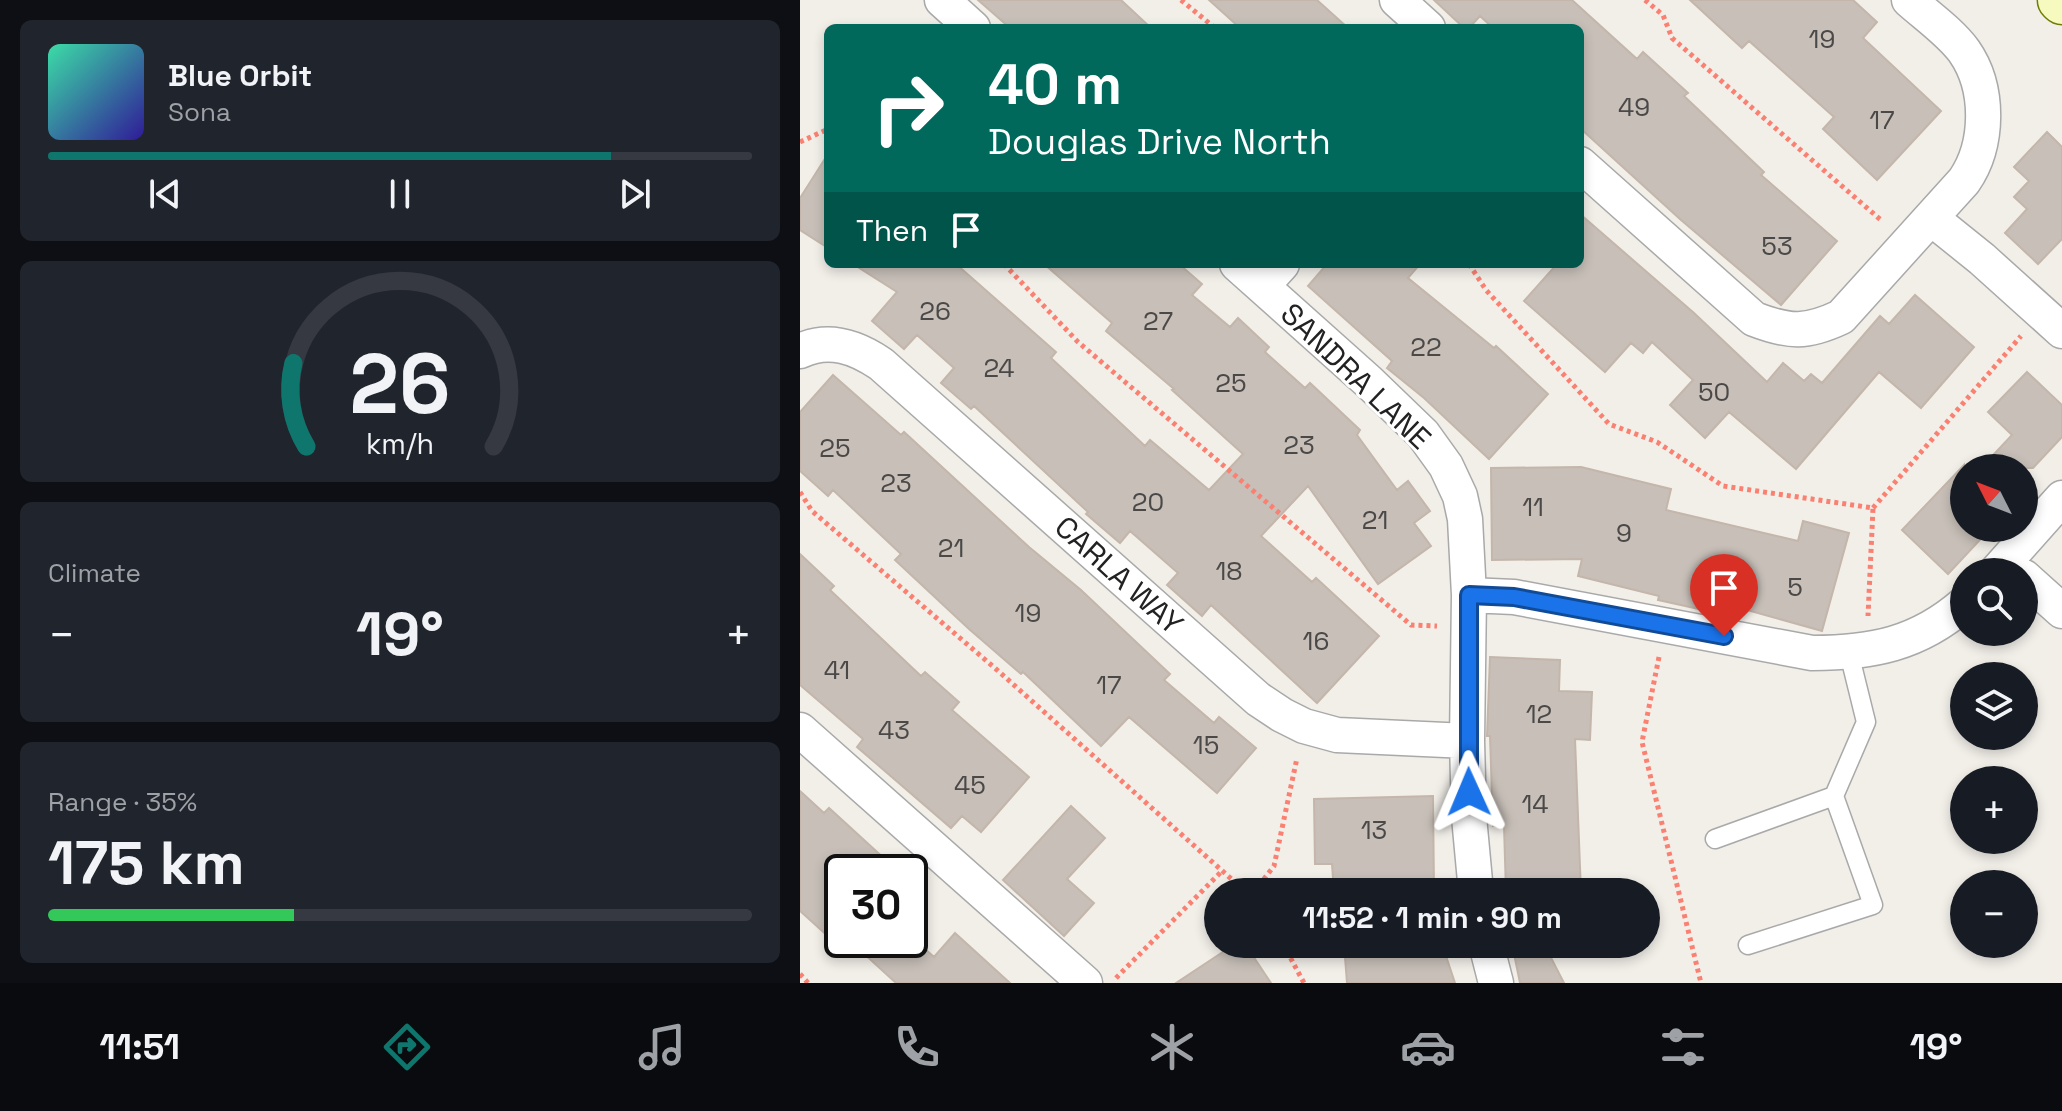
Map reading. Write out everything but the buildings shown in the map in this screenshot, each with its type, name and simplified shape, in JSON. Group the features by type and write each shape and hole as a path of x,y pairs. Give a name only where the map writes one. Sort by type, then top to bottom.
{"street":[{"path":"942,0 969,24"},
{"path":"1397,0 1424,24"},
{"path":"1584,168 1754,319 1778,329 1799,330 1823,326 1841,317 1964,181 1973,168 1980,146 1983,114 1979,85 1966,54 1959,44 1909,0"},
{"path":"1931,218 2052,322"},
{"name":"SANDRA LANE","path":"1260,271 1423,434 1446,466 1460,496 1465,519 1469,611 1467,741 1475,878"},
{"name":"CARLA WAY","path":"800,351 829,343 848,346 881,364 1258,699 1282,715 1304,726 1337,735 1467,741"},
{"path":"2020,558 2062,498"},
{"path":"2038,592 2062,611"},
{"path":"1469,611 1514,597 1812,653 1858,651 1890,645 1927,630 1950,614"},
{"path":"800,730 1085,983"},
{"path":"1490,958 1496,983"}],"lane":[{"path":"1748,945 1873,905 1834,796 1866,722 1858,651"},
{"path":"1715,839 1834,796"}],"path":[{"path":"1181,0 1210,24"},
{"path":"1645,0 1663,15 1672,38 1908,244"},
{"path":"800,142 824,131"},
{"path":"1008,268 1078,342 1411,625 1469,611"},
{"path":"1472,268 1486,290 1609,424 1657,442 1723,486 1873,508"},
{"path":"1858,651 1873,508 2052,322"},
{"path":"800,492 812,511 996,669 1230,878"},
{"path":"1666,625 1642,742 1701,983"},
{"path":"1265,878 1274,866 1304,726"},
{"path":"1112,983 1222,871"},
{"path":"1291,958 1304,983"},
{"path":"800,974 808,983"}],"route":[{"path":"1469,792 1469,595 1514,597 1724,636"}]}
